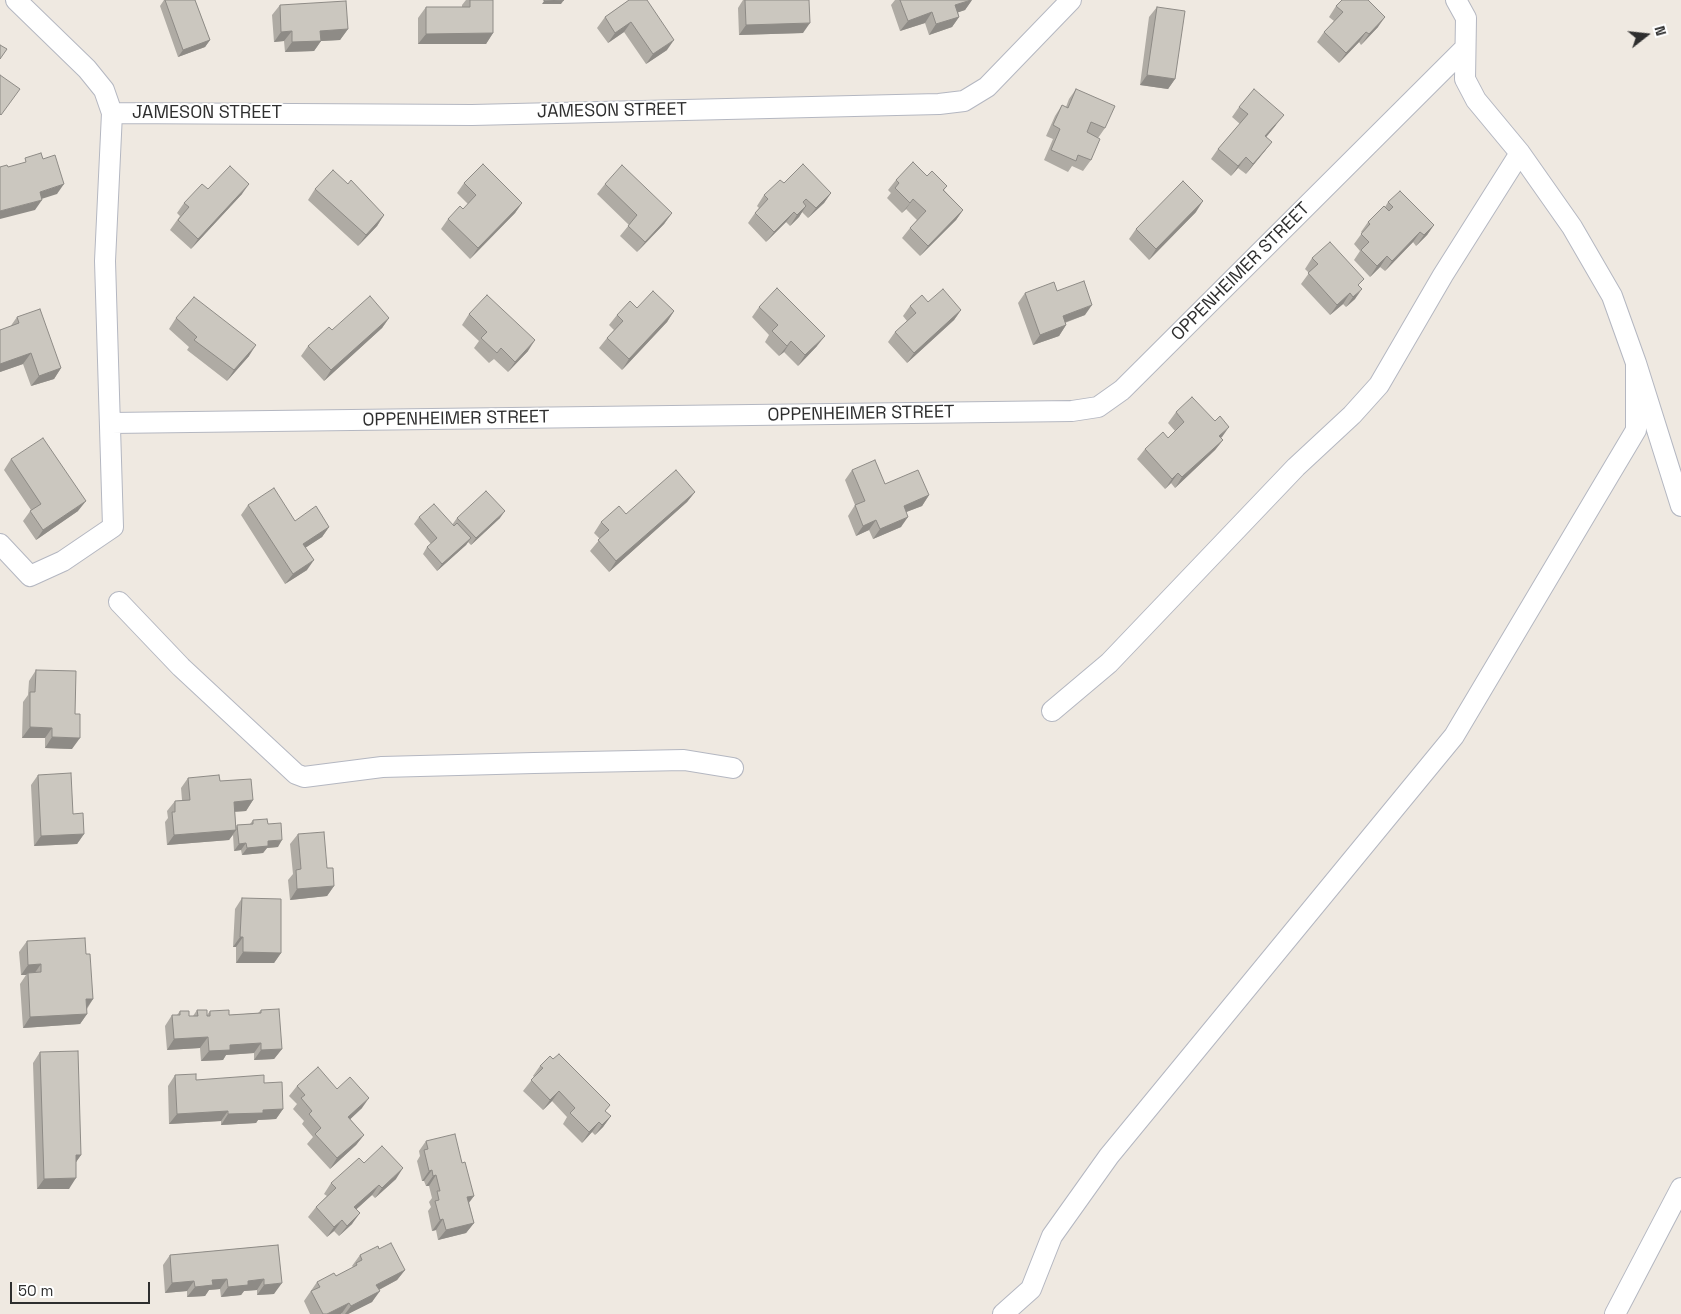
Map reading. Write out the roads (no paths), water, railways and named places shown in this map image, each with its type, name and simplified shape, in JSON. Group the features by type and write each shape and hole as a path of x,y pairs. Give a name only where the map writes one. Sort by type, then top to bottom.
{"street":[{"path":"0,544 30,576 63,561 113,527 105,261 112,113 104,90 87,70 16,0"},
{"name":"JAMESON STREET","path":"112,113 482,115 939,104 964,101 987,88 1071,0"},
{"path":"1456,0 1466,18 1465,79 1476,100 1520,153 1572,227 1612,296 1636,363 1681,506"},
{"name":"OPPENHEIMER STREET","path":"111,423 1072,411 1098,407 1122,390 1464,49"},
{"path":"1052,711 1110,663 1282,481 1352,415 1379,385 1443,275 1520,153"},
{"path":"1003,1314 1031,1289 1052,1236 1109,1156 1454,736 1636,430 1636,363"},
{"path":"118,602 181,667 296,774 304,777 382,767 618,761 684,760 733,768"},
{"path":"1615,1314 1681,1188"}]}
